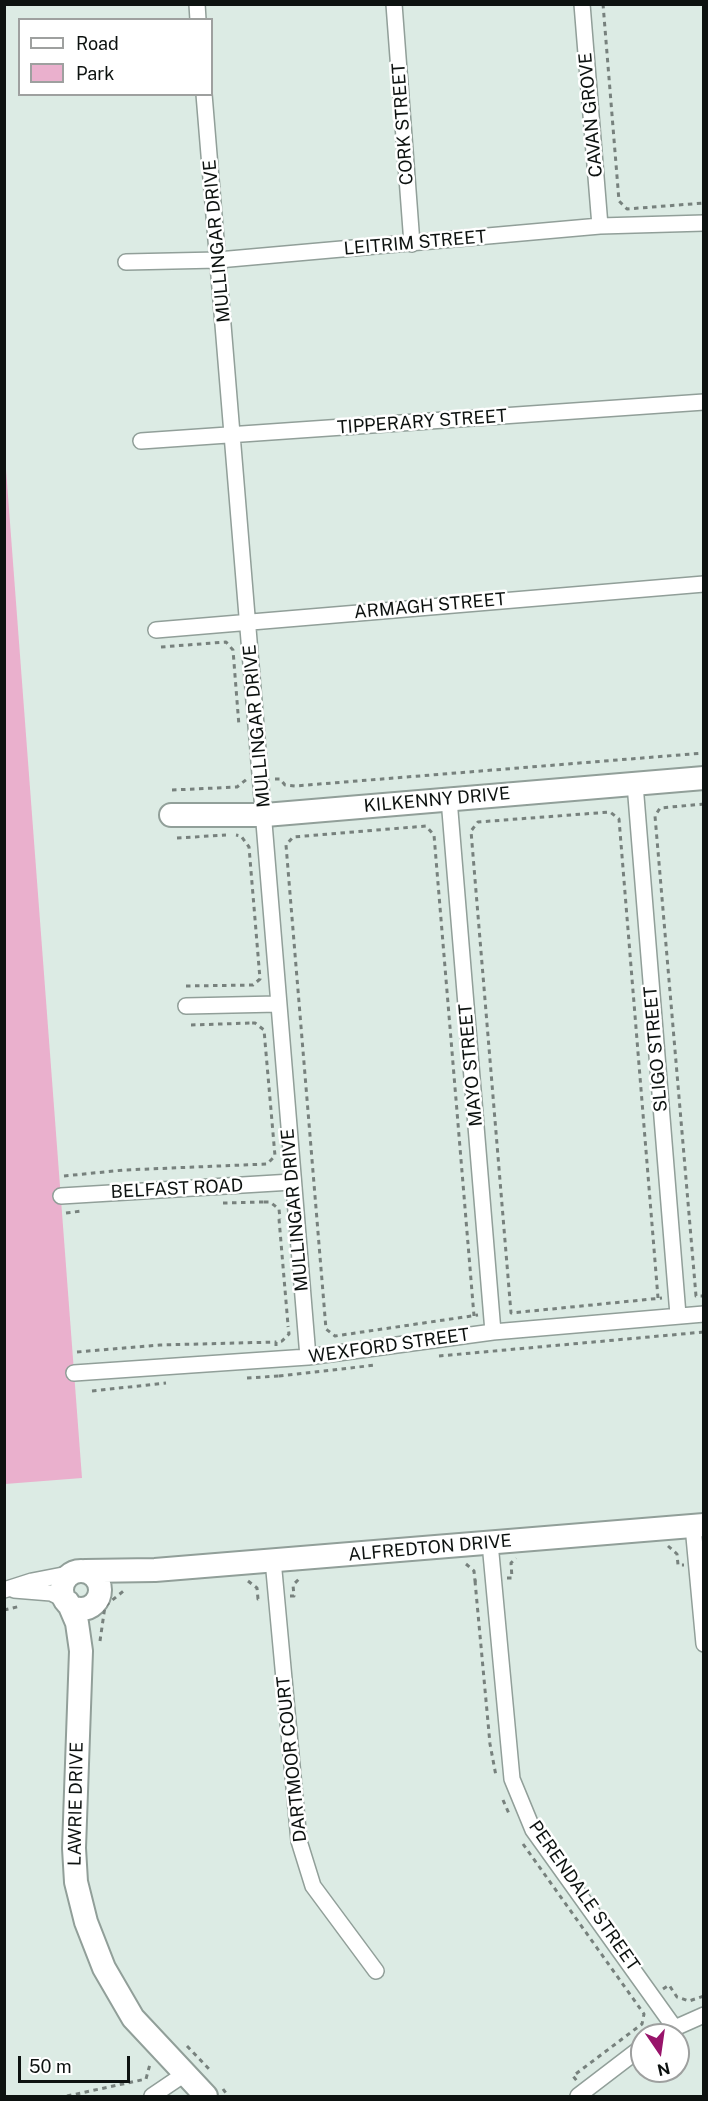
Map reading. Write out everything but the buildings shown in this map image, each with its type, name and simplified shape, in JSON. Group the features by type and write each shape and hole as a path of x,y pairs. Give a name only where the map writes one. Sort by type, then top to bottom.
{"street":[{"name":"CORK STREET","path":"394,4 412,244"},
{"name":"CAVAN GROVE","path":"582,4 600,226"},
{"name":"MULLINGAR DRIVE","path":"204,96 234,436 292,1182 308,1357"},
{"name":"LEITRIM STREET","path":"126,262 218,260 600,226 704,223"},
{"name":"TIPPERARY STREET","path":"141,441 704,402"},
{"name":"ARMAGH STREET","path":"156,630 704,584"},
{"name":"KILKENNY DRIVE","path":"171,815 265,815 704,778"},
{"name":"SLIGO STREET","path":"634,784 678,1315"},
{"name":"MAYO STREET","path":"449,799 493,1332"},
{"path":"186,1006 278,1004"},
{"name":"BELFAST ROAD","path":"61,1196 292,1182"},
{"name":"WEXFORD STREET","path":"74,1373 308,1357 493,1332 704,1314"},
{"path":"698,1525 696,1563 704,1644"},
{"name":"ALFREDTON DRIVE","path":"79,1572 155,1570 698,1525"},
{"name":"PERENDALE STREET","path":"490,1543 512,1779 533,1830 671,2023"},
{"name":"DARTMOOR COURT","path":"273,1560 299,1841 313,1886 376,1971"},
{"name":"ALFREDTON DRIVE","path":"97,1600 115,1585 155,1570"},
{"path":"79,1572 98,1581 97,1600 84,1608 46,1592 5,1590 32,1581 79,1572"},
{"path":"67,1601 63,1592 64,1583 79,1572"},
{"name":"LAWRIE DRIVE","path":"97,1600 90,1647 74,1848 78,1895 94,1947 115,1990 133,2018 173,2047 186,2073 211,2087"},
{"name":"LAWRIE DRIVE","path":"67,1601 90,1647"},
{"path":"684,2023 704,2015"},
{"path":"578,2097 630,2056"},
{"path":"152,2097 186,2073"}],"path":[{"path":"603,4 619,201 627,209 704,203"},
{"path":"161,647 226,642 233,650 240,732"},
{"path":"172,790 237,787 244,778 280,779 285,785 295,786 704,753"},
{"path":"704,804 660,808 655,816 696,1296 704,1296"},
{"path":"610,812 618,819 658,1298 511,1313 471,831 478,822 610,812"},
{"path":"426,826 434,835 474,1316 335,1336 326,1329 286,846 293,837 426,826"},
{"path":"177,837 237,835 248,844 260,979 253,985 186,986"},
{"path":"64,1176 143,1169 267,1164 275,1156 264,1030 255,1023 250,1023"},
{"path":"433,1357 704,1332"},
{"path":"77,1352 160,1345 276,1342"},
{"path":"279,1376 380,1364"},
{"path":"656,1547 668,1546 677,1554 678,1565 696,1563"},
{"path":"465,1563 474,1571 475,1581 512,1578 511,1563 520,1555"},
{"path":"248,1581 257,1588 258,1599 294,1596 294,1586 301,1577 312,1576"},
{"path":"90,1647 105,1606 120,1592 134,1586"},
{"path":"67,2097 146,2079 150,2064 173,2047 211,2087"}],"green space":[{"path":"4,443 82,1478 5,1484 4,1484"}]}
